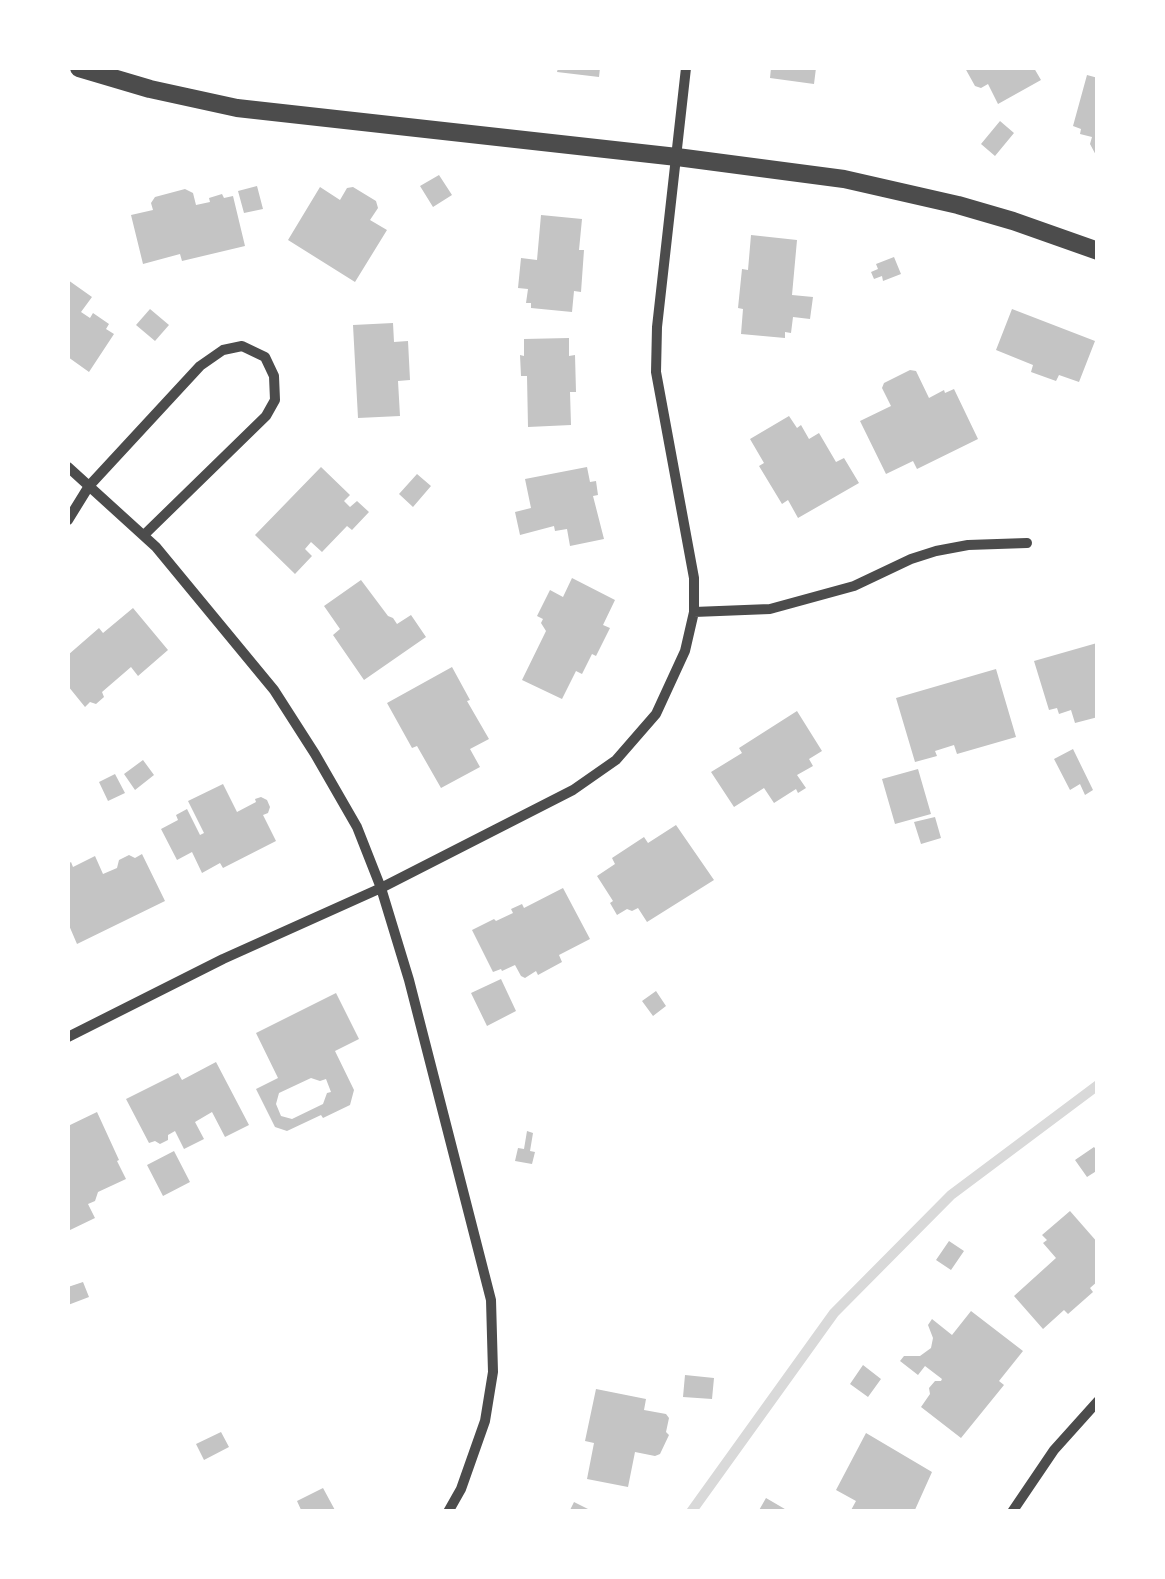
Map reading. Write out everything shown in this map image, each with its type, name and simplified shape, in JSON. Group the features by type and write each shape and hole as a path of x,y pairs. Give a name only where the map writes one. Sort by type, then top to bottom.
{"street":[{"path":"79,68 150,90 236,108 789,170 901,192 1013,221 1098,251"},
{"path":"68,1037 223,960 382,888 573,790 616,760 656,714 685,652 694,612 694,578 656,372 657,327 686,68"},
{"path":"68,520 89,486 200,366 223,350 242,346 264,357 274,376 275,400 266,416 145,534"},
{"path":"68,467 145,534 274,690 357,827 382,888 490,1300 493,1372 485,1420 461,1489 448,1512"},
{"path":"694,612 770,609 854,586 936,551 968,545 1027,543"},
{"path":"1012,1512 1054,1450 1098,1401"}],"building":[{"path":"558,68 600,68 599,77 557,72"},
{"path":"771,68 816,68 814,84 770,78"},
{"path":"965,68 1034,68 1041,80 998,104 988,84 975,86"},
{"path":"1087,75 1098,78 1098,159 1090,144 1092,137 1080,134 1081,129 1073,126"},
{"path":"1000,121 1014,133 995,156 981,144"},
{"path":"439,175 452,195 433,207 420,186"},
{"path":"257,186 263,209 244,213 238,191"},
{"path":"320,187 340,200 347,188 353,187 376,201 378,208 370,220 387,230 355,282 288,240"},
{"path":"185,189 193,193 196,205 222,194 224,198 233,196 245,246 182,261 180,254 143,264 131,215 153,210 151,203 155,197"},
{"path":"541,215 582,219 581,292 574,291 572,312 531,308 531,303 526,303 528,289 518,288 521,258 537,260"},
{"path":"751,235 797,240 792,295 813,297 810,319 793,317 791,333 785,332 785,338 741,334 743,309 738,308 742,269 748,270"},
{"path":"894,257 901,274 883,281 882,276 874,279 871,272 878,269 876,264"},
{"path":"68,280 92,297 81,312 90,318 93,313 109,324 106,329 114,334 89,372 68,357"},
{"path":"150,309 169,325 155,341 136,325"},
{"path":"1012,309 1095,341 1079,382 1059,375 1056,381 1031,372 1033,365 996,350"},
{"path":"393,323 394,342 408,341 410,380 398,381 400,416 358,418 353,325"},
{"path":"569,338 569,356 575,355 576,392 570,392 571,425 528,427 527,376 521,376 520,355 524,356 524,339"},
{"path":"910,370 916,371 929,398 954,389 978,439 917,469 913,461 886,474 860,421 891,406 882,388 884,383"},
{"path":"789,416 797,428 801,425 809,439 819,433 836,462 844,458 859,483 798,518 788,500 782,504 759,466 764,463 750,439"},
{"path":"321,467 350,495 344,501 350,507 357,501 369,512 352,530 347,526 322,552 311,542 305,549 312,556 295,574 255,535"},
{"path":"587,467 590,482 596,481 598,495 593,496 604,539 570,546 567,529 555,531 554,526 520,535 515,512 531,508 525,479"},
{"path":"417,474 431,486 413,507 399,494"},
{"path":"572,578 615,600 603,625 610,628 596,656 592,654 582,674 576,671 562,699 522,680 546,631 543,619 537,616 550,590 563,597"},
{"path":"361,580 397,624 411,615 426,637 364,680 333,635 340,629 324,606"},
{"path":"133,608 168,650 138,676 131,667 102,692 104,697 96,704 90,702 85,707 68,686 68,655 99,628 103,633"},
{"path":"1097,643 1098,717 1075,723 1071,710 1059,714 1057,708 1049,710 1034,661"},
{"path":"452,667 489,739 470,749 480,767 441,788 417,746 412,748 387,703"},
{"path":"996,669 1016,737 957,754 954,745 935,751 937,756 915,762 896,698"},
{"path":"797,711 822,751 809,759 813,766 797,775 806,788 798,793 796,789 774,803 764,788 734,807 711,772 742,753 739,748"},
{"path":"1073,749 1093,790 1085,795 1080,784 1070,790 1054,759"},
{"path":"143,760 154,775 135,790 124,774"},
{"path":"918,769 931,814 895,824 882,779"},
{"path":"115,774 125,793 108,801 99,782"},
{"path":"223,784 237,812 256,802 255,799 267,800 270,807 263,815 276,841 223,868 220,863 202,873 192,852 177,860 161,829 178,820 176,815 187,809 200,835 204,833 188,801"},
{"path":"935,817 941,838 921,844 914,822"},
{"path":"676,825 714,880 647,922 638,908 617,915 597,876 615,864 612,858 644,837 648,843"},
{"path":"142,854 165,901 77,944 68,923 68,864 71,862 73,867 95,856 103,874 117,868 119,860"},
{"path":"563,888 590,939 559,955 562,962 538,975 536,971 525,978 515,965 493,972 472,930"},
{"path":"501,979 516,1011 487,1026 471,993"},
{"path":"656,991 666,1006 653,1016 642,1001"},
{"path":"336,993 359,1039 335,1051 354,1090 350,1105 287,1131 275,1127 256,1089 278,1078 256,1033","holes":["311,1078 326,1079 331,1092 323,1104 292,1119 281,1116 276,1104 279,1093"]},
{"path":"216,1062 249,1125 225,1137 212,1112 195,1122 204,1139 184,1149 175,1131 160,1144 149,1143 126,1099 178,1073 182,1080"},
{"path":"97,1112 126,1179 98,1192 95,1201 88,1204 95,1218 68,1231 68,1126"},
{"path":"527,1131 533,1133 532,1164 515,1161 518,1148 524,1149"},
{"path":"1094,1147 1098,1152 1098,1170 1087,1177 1075,1160"},
{"path":"174,1151 190,1182 163,1196 147,1165"},
{"path":"1070,1211 1098,1243 1098,1281 1090,1288 1093,1292 1068,1314 1064,1310 1043,1329 1014,1296 1056,1258 1043,1243 1047,1240 1042,1235"},
{"path":"949,1241 964,1251 951,1270 936,1260"},
{"path":"83,1282 89,1297 68,1305 68,1287"},
{"path":"971,1311 1023,1351 999,1381 1004,1385 961,1438 921,1407 930,1394 929,1388 942,1379 925,1366 918,1375 900,1361 904,1356 920,1356 931,1348 933,1338 928,1325 932,1319 952,1335"},
{"path":"863,1365 881,1379 868,1397 850,1384"},
{"path":"685,1375 714,1378 712,1399 683,1397"},
{"path":"596,1389 646,1399 644,1410 669,1418 669,1435 660,1454 635,1452 628,1487 587,1479 594,1443 585,1441"},
{"path":"221,1432 229,1447 204,1460 196,1444"},
{"path":"866,1433 932,1472 914,1512 850,1512 856,1501 836,1490"},
{"path":"323,1488 336,1512 302,1512 297,1501"},
{"path":"766,1498 790,1512 758,1512"},
{"path":"574,1502 594,1512 569,1512"}],"waterway":[{"path":"691,1512 834,1313 951,1195 1098,1085"}]}
